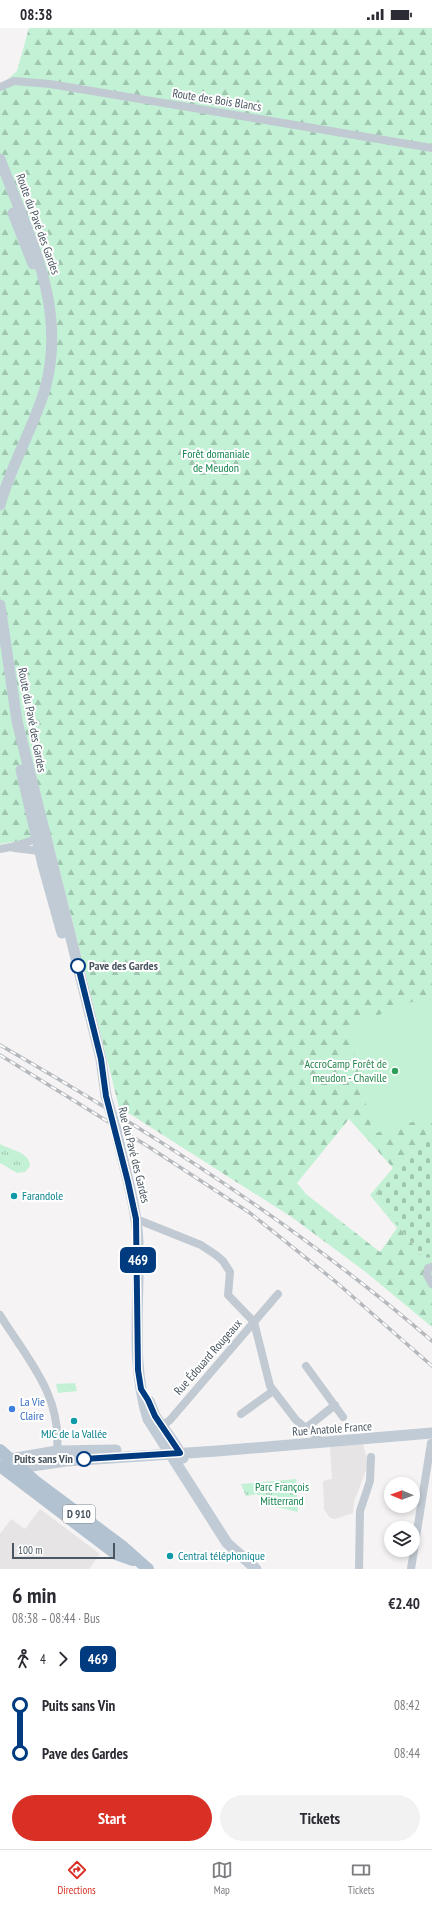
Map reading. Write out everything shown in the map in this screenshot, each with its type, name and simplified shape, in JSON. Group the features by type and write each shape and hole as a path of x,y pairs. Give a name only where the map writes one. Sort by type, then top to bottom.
{"main road":[{"name":"Route du Pavé des Gardes","path":"0,159 44,275 49,298 52,337 49,371 45,389 37,412 9,478 0,506"},
{"name":"Route du Pavé des Gardes","path":"0,181 33,265 41,291 46,331 43,366 36,395 0,481"},
{"name":"Route du Pavé des Gardes","path":"0,605 17,721 42,839"},
{"name":"Route du Pavé des Gardes","path":"0,657 11,722 42,839"},
{"name":"Rue du Pavé des Gardes","path":"42,839 101,1059 106,1096 116,1130 136,1219 138,1370 144,1409 172,1450 205,1511 227,1543 256,1569"},
{"name":"Rue Anatole France","path":"2,1463 57,1451 234,1449 317,1443 432,1438"},
{"name":"Rue Anatole France","path":"19,1467 66,1460 172,1450"},
{"name":"D 910","path":"2,1463 19,1467 122,1546 137,1565"},
{"name":"D 910","path":"2,1463 116,1554 148,1569"}],"street":[{"name":"Route des Bois Blancs","path":"0,87 14,80 50,84 432,148"},
{"path":"0,849 42,839"},
{"path":"11,847 44,850"},
{"path":"136,1219 201,1245 220,1258 230,1272 228,1291 230,1298 254,1322 269,1381 274,1391 296,1420 317,1437 317,1443"},
{"path":"432,1267 428,1268 427,1275 432,1284"},
{"name":"Rue Édouard Rougeaux","path":"157,1428 166,1424 278,1294"},
{"path":"0,1315 37,1372 52,1400 56,1420 57,1451 60,1456 66,1460"},
{"path":"306,1366 343,1417"},
{"path":"241,1414 274,1391"},
{"path":"306,1428 335,1405"},
{"path":"411,1569 432,1438"},
{"path":"359,1569 360,1511 370,1481 372,1457"}],"shaded area":[{"path":"363,1444 367,1459 367,1467 354,1502 353,1513 335,1519 330,1518 324,1509 323,1481 332,1479 330,1447"},
{"path":"40,1509 100,1554 89,1569 0,1569 0,1534 11,1519 25,1529"}],"green space":[{"name":"Forêt domaniale de Meudon","path":"29,28 432,28 432,1129 375,1197 423,1257 432,1258 432,1327 367,1273 293,1218 119,1107 51,836 0,844 0,86 17,71","holes":["349,1119 393,1168 370,1195 397,1228 380,1252 306,1194 297,1183"]},
{"name":"AccroCamp Forêt de meudon - Chaville","path":"432,994 432,1116 373,1134 348,1027"},
{"path":"432,1129 432,1258 423,1257 375,1197"},
{"path":"0,1144 23,1154 26,1157 30,1166 25,1172 17,1173 0,1163"},
{"path":"75,1383 77,1391 58,1393 56,1384"},
{"name":"Parc François Mitterrand","path":"296,1479 298,1512 277,1507 257,1494 246,1496 241,1484"}],"railway":[{"path":"0,1045 113,1112 223,1183 330,1259 382,1299 432,1341"},
{"path":"0,1055 149,1147 250,1213 336,1282 432,1366"}],"bus line":[{"name":"469","path":"78,966 101,1059 106,1096 116,1130 136,1219 138,1242 138,1370 141,1389 155,1416 180,1453 84,1459"}],"place":[{"name":"Pave des Gardes","path":"78,966"},
{"name":"AccroCamp Forêt de meudon - Chaville","path":"395,1071"},
{"name":"Farandole","path":"14,1196"},
{"name":"La Vie Claire","path":"12,1409"},
{"name":"MJC de la Vallée","path":"74,1421"},
{"name":"Puits sans Vin","path":"84,1459"},
{"name":"Central téléphonique","path":"170,1556"}]}
